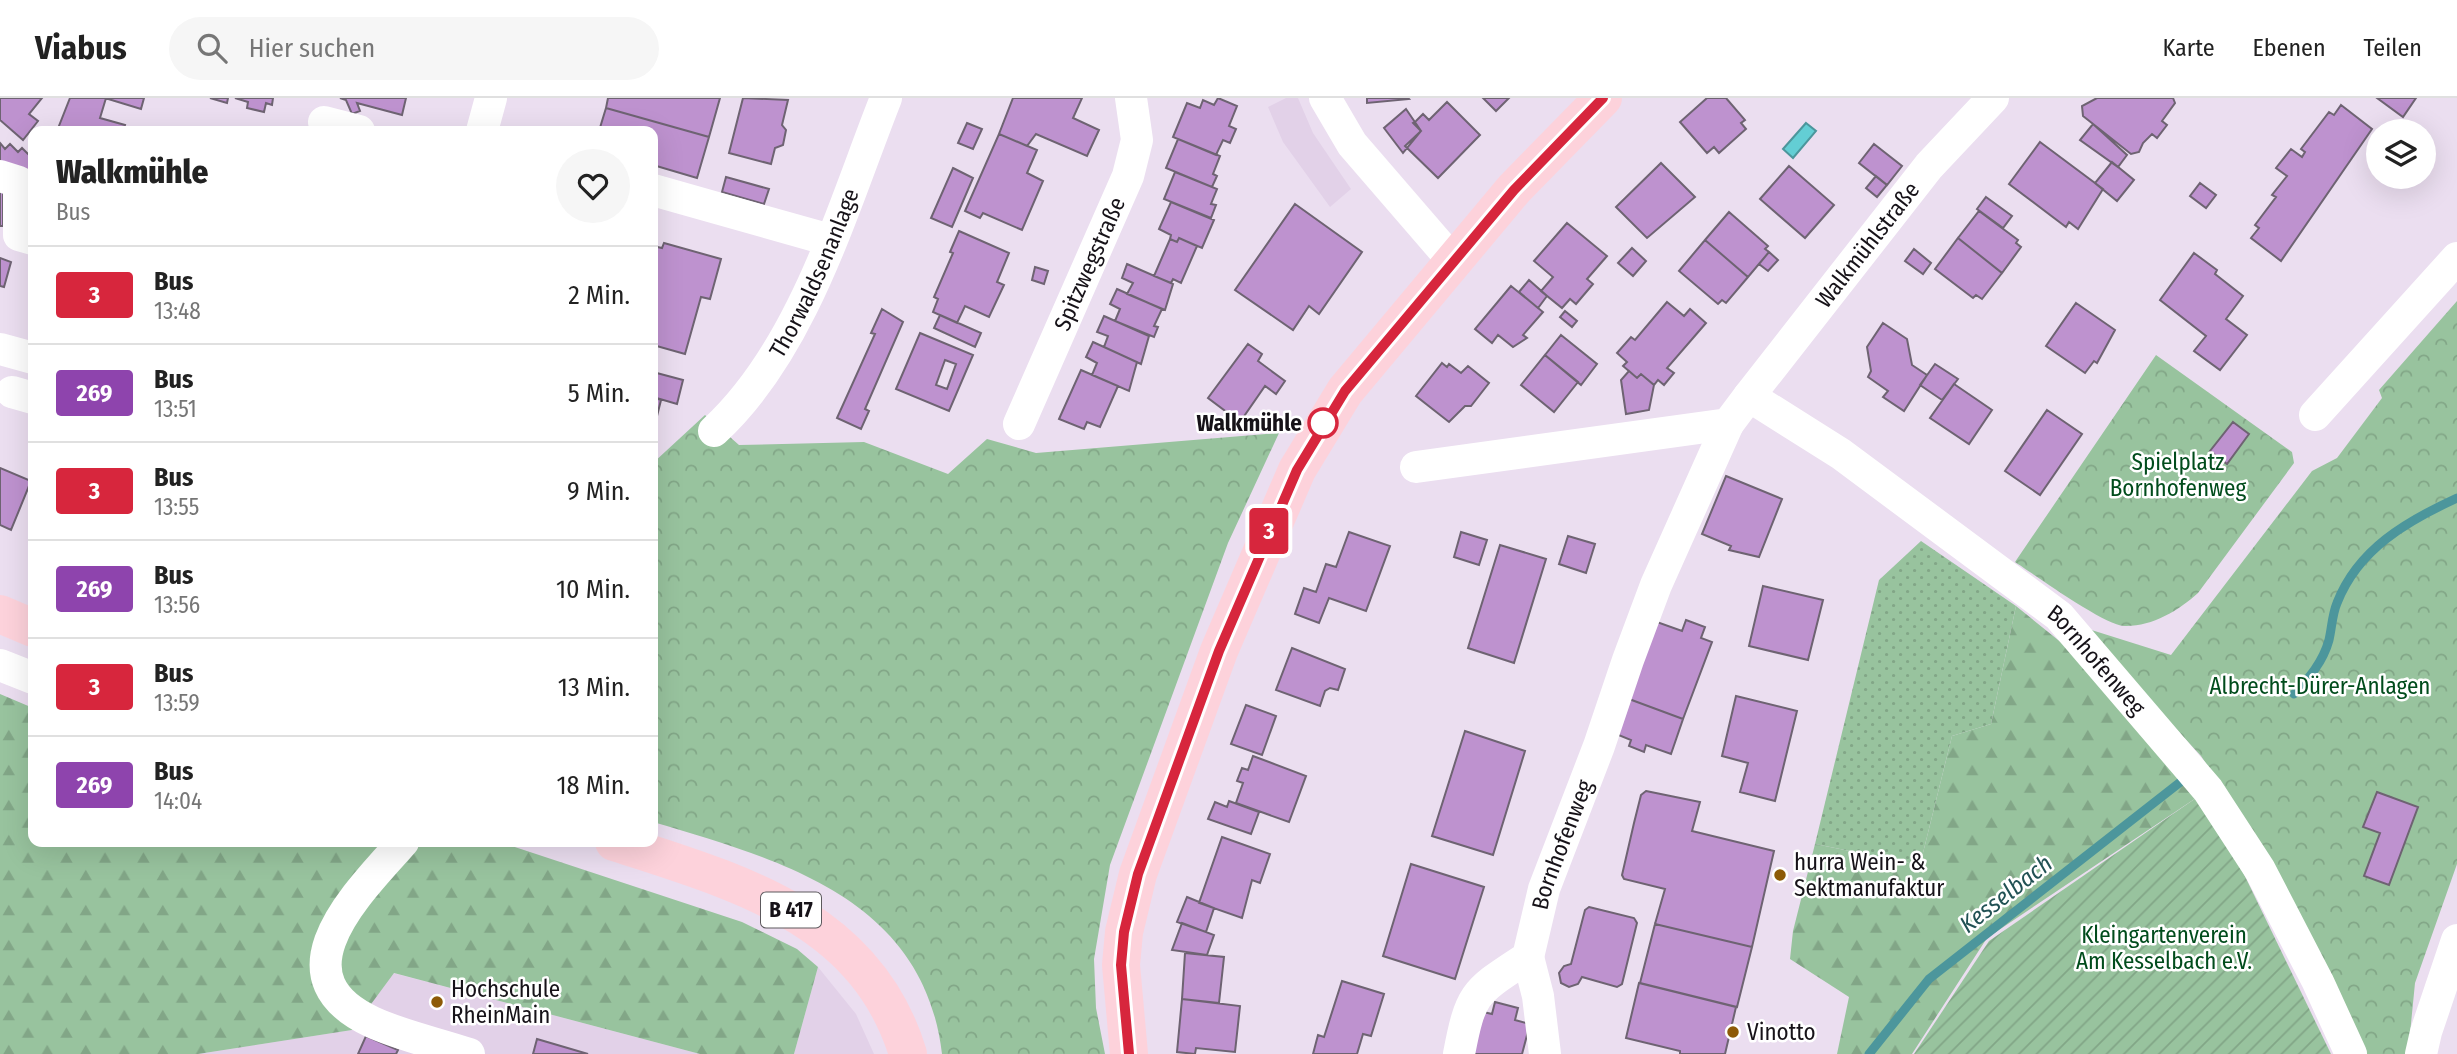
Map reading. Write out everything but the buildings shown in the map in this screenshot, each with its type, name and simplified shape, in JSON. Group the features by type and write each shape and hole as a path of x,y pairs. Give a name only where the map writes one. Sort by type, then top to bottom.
{"main road":[{"path":"1129,1054 1121,965 1124,932 1138,874 1244,588 1297,470 1320,427 1345,391 1514,190 1603,98"},
{"name":"B 417","path":"629,847 732,882 814,923 840,945 883,996 895,1017 908,1054"}],"street":[{"path":"483,126 491,98"},
{"name":"Thorwaldsenanlage","path":"714,431 740,407 776,357 830,240 886,98"},
{"name":"Spitzwegstraße","path":"1019,424 1128,176 1137,140 1130,98"},
{"path":"1325,98 1352,144 1453,261"},
{"name":"Walkmühlstraße","path":"1749,396 1929,166 1993,98"},
{"path":"324,122 340,126"},
{"path":"0,176 19,182 19,235 28,238"},
{"path":"658,191 830,240"},
{"path":"2315,415 2457,258"},
{"path":"0,349 28,357"},
{"name":"Bornhofenweg","path":"1528,957 1544,889 1592,766 1656,585 1728,424 1749,396 1841,454 2059,616 2184,757 2208,790 2260,870 2318,982 2351,1054"},
{"path":"1416,467 1728,424"},
{"path":"0,665 28,676"},
{"path":"399,847 347,905 333,928 327,953 328,980 344,1002 371,1021 469,1054"},
{"path":"2421,1054 2426,1032 2455,952"},
{"path":"1459,1054 1468,1010 1480,989 1528,957 1538,996 1545,1054"}],"shaded area":[{"path":"1286,98 1298,98 1313,133 1351,189 1330,207 1283,142 1268,107"},
{"path":"818,967 856,1014 874,1054 794,1054"},
{"name":"Hochschule RheinMain","path":"393,973 700,1054 198,1054 352,1030"}],"green space":[{"name":"Albrecht-Dürer-Anlagen","path":"2457,301 2457,864 2415,983 2408,1054 2366,1054 2269,858 2201,756 2082,627 2171,655 2312,471 2337,458 2382,398 2379,390"},
{"name":"Spielplatz Bornhofenweg","path":"2156,355 2292,452 2294,463 2198,593 2164,617 2144,624 2124,626 2086,609 2015,562"},
{"path":"705,415 739,445 864,442 948,474 987,439 1036,453 1279,433 1228,543 1110,865 1094,959 1096,1008 1105,1054 942,1054 930,1001 907,958 876,922 839,894 796,871 750,852 658,824 658,458"},
{"path":"1921,541 2016,606 1991,724 1952,736 1920,865 1815,844 1879,580"},
{"path":"2016,606 2104,677 2196,798 1987,938 1912,1054 1837,1054 1849,997 1790,959 1793,931 1815,844 1920,865 1952,736 1991,724"},
{"path":"0,694 28,706 28,847 515,847 742,922 797,949 818,967 794,1054 700,1054 394,973 352,1030 198,1054 0,1054"},
{"name":"Kleingartenverein Am Kesselbach e.V.","path":"2196,798 2241,868 2331,1054 1914,1054 1989,941"}],"water":[{"path":"1806,123 1816,131 1793,158 1783,149"}],"waterway":[{"name":"Kesselbach","path":"2294,694 2319,663 2329,640 2337,603 2358,567 2371,552 2403,527 2457,498"},
{"name":"Kesselbach","path":"1869,1054 1929,979 2183,780"}],"bus line":[{"name":"3","path":"1129,1054 1124,1024 1121,965 1124,932 1138,874 1219,651 1297,470 1320,427 1345,391 1514,190 1603,98"}],"place":[{"name":"Walkmühle","path":"1323,423"},
{"name":"hurra Wein- & Sektmanufaktur","path":"1780,875"},
{"name":"Hochschule RheinMain","path":"437,1002"},
{"name":"Vinotto","path":"1733,1032"}]}
